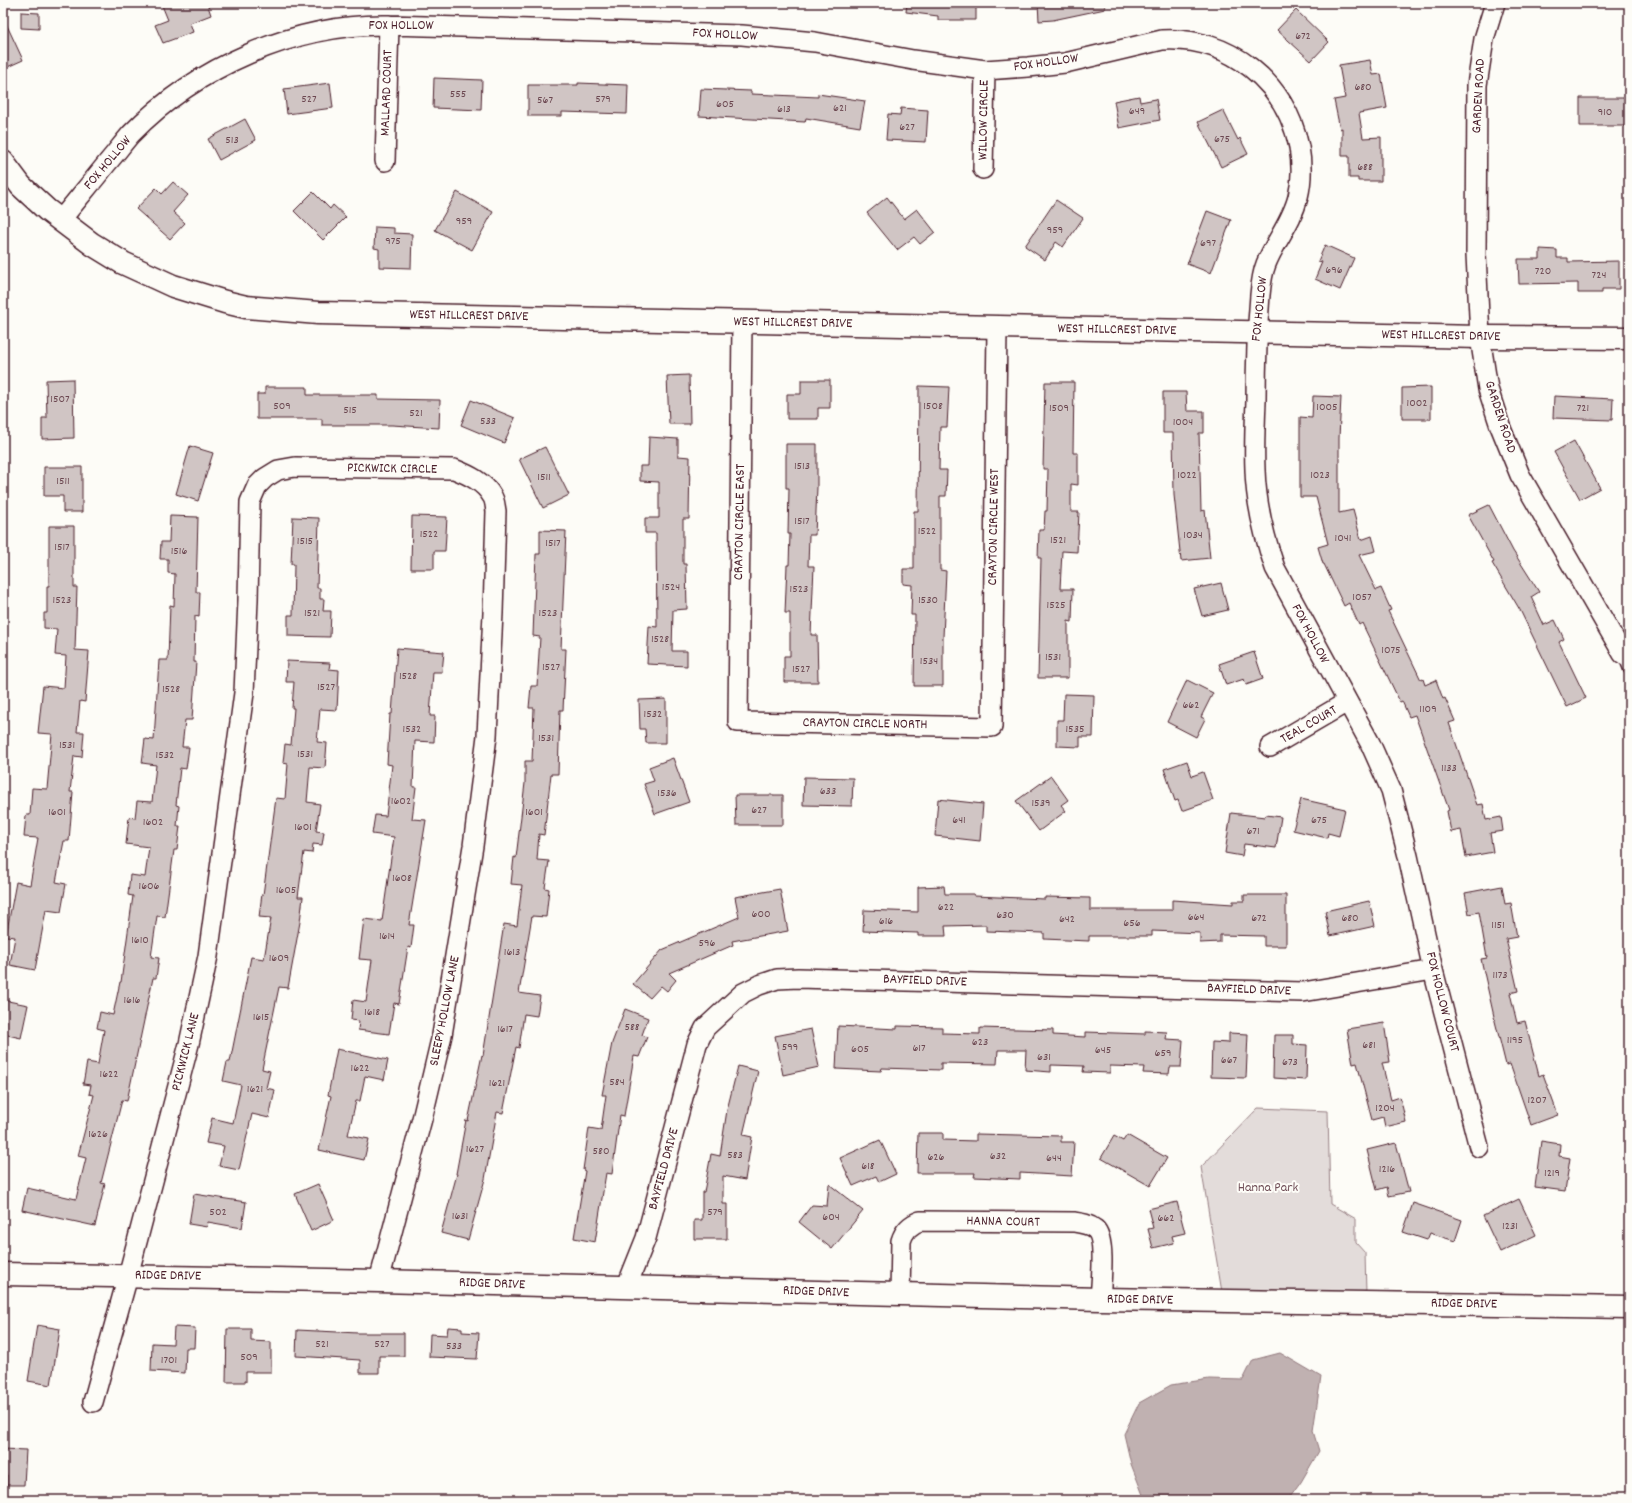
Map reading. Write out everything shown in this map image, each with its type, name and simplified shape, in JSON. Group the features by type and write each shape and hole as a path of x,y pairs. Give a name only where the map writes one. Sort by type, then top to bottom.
{"street":[{"name":"GARDEN ROAD","path":"1495,3 1484,38 1477,85 1476,254 1480,337 1488,389 1500,426 1520,475 1627,658"},
{"name":"FOX HOLLOW","path":"60,221 131,135 160,108 196,82 250,54 296,38 343,27 389,25 742,35 815,42 913,60 985,70 1065,63 1162,40 1176,39 1206,44 1228,53 1242,60 1258,73 1280,98 1289,115 1296,134 1302,174 1299,196 1292,216 1272,251 1262,275 1256,333 1255,470 1258,500 1265,537 1275,568 1386,775 1408,856"},
{"name":"MALLARD COURT","path":"385,161 389,25"},
{"name":"WILLOW CIRCLE","path":"983,169 985,70"},
{"name":"WEST HILLCREST DRIVE","path":"3,162 21,186 60,221 92,244 123,263 146,275 181,289 246,307 318,313 1256,333 1629,338"},
{"name":"CRAYTON CIRCLE EAST","path":"738,722 742,322"},
{"name":"CRAYTON CIRCLE WEST","path":"992,727 997,328"},
{"name":"PICKWICK CIRCLE","path":"244,693 250,502 257,486 265,478 278,470 295,467 454,470 469,475 481,483 493,496 496,511 487,736"},
{"name":"PICKWICK LANE","path":"93,1402 189,1044 208,956 244,693"},
{"name":"TEAL COURT","path":"1270,747 1347,702"},
{"name":"CRAYTON CIRCLE NORTH","path":"738,722 992,727"},
{"name":"SLEEPY HOLLOW LANE","path":"379,1281 423,1115 442,1035 472,853 487,736"},
{"name":"FOX HOLLOW COURT","path":"1408,856 1433,970 1479,1147"},
{"name":"BAYFIELD DRIVE","path":"626,1288 646,1238 697,1044 705,1028 743,993 759,985 777,979 798,978 1302,992 1433,970"},
{"name":"HANNA COURT","path":"900,1295 901,1241 904,1233 914,1223 920,1221 1074,1222 1093,1227 1099,1234 1101,1243 1100,1299"},
{"name":"RIDGE DRIVE","path":"3,1274 379,1281 626,1288 803,1290 900,1295 1629,1307"}],"green space":[{"name":"Hanna Park","path":"1258,1108 1328,1111 1330,1204 1356,1219 1356,1243 1365,1253 1366,1294 1222,1292 1201,1167"}],"shaded area":[{"path":"1280,1353 1321,1377 1313,1431 1319,1451 1301,1482 1288,1500 1145,1500 1131,1464 1124,1434 1139,1403 1171,1385 1209,1379 1243,1380 1253,1360"}],"building":[{"path":"161,3 207,3 211,15 190,23 193,32 163,43 155,25 168,20"},
{"path":"907,3 976,3 976,20 938,20 938,16 906,12"},
{"path":"1038,3 1105,3 1105,9 1053,20 1039,21"},
{"path":"1296,10 1329,42 1311,61 1277,30"},
{"path":"21,12 39,13 39,29 21,28"},
{"path":"3,17 23,60 3,69"},
{"path":"1370,60 1373,75 1381,74 1387,108 1359,113 1363,138 1381,137 1381,181 1358,181 1358,178 1349,178 1349,156 1342,156 1342,128 1340,129 1334,100 1345,98 1339,65"},
{"path":"434,78 482,80 481,110 433,108"},
{"path":"330,83 333,108 287,114 284,89"},
{"path":"578,83 628,85 627,114 562,112 562,116 528,116 528,85 578,85"},
{"path":"701,89 751,91 751,94 818,97 818,94 865,101 860,127 806,118 805,122 699,116"},
{"path":"1139,96 1140,102 1156,99 1160,120 1119,128 1114,101"},
{"path":"1580,98 1629,98 1629,126 1580,126"},
{"path":"901,108 928,110 926,142 886,140 888,114 900,115"},
{"path":"1223,110 1238,140 1240,138 1248,154 1221,167 1198,122"},
{"path":"245,119 256,140 219,160 208,139"},
{"path":"173,182 188,195 173,212 185,223 170,239 136,209 156,188 162,194"},
{"path":"313,192 330,209 333,205 346,217 323,240 294,211"},
{"path":"457,192 493,212 472,250 435,230"},
{"path":"887,197 904,219 917,209 935,232 920,244 914,237 897,250 867,213"},
{"path":"1056,200 1083,218 1063,247 1056,242 1045,260 1025,246"},
{"path":"1207,211 1231,220 1211,273 1187,264"},
{"path":"375,227 394,228 394,233 412,234 411,268 379,267 379,249 374,248"},
{"path":"1325,245 1354,258 1340,290 1315,279 1322,262 1318,261"},
{"path":"1540,249 1557,250 1557,258 1568,258 1568,262 1619,261 1619,289 1602,289 1602,293 1578,293 1578,283 1519,284 1518,259 1540,259"},
{"path":"689,375 690,424 669,424 667,376"},
{"path":"73,379 74,438 42,439 42,418 47,418 46,380"},
{"path":"801,380 830,380 830,408 818,408 818,419 787,419 787,394 801,394"},
{"path":"1045,382 1074,382 1073,453 1078,453 1078,485 1071,484 1071,512 1079,512 1077,552 1062,551 1060,589 1073,589 1072,622 1068,621 1068,678 1038,678 1041,558 1038,558 1039,530 1044,530 1045,511 1047,511 1048,469 1043,469"},
{"path":"919,386 949,387 947,427 940,427 939,470 947,470 946,496 940,496 940,570 946,571 943,637 943,686 914,686 915,615 911,615 912,585 903,584 903,569 914,569 914,511 918,511"},
{"path":"265,387 307,387 307,395 378,395 378,399 440,400 439,428 392,425 322,425 322,419 257,419 257,394 265,394"},
{"path":"1431,387 1431,419 1402,419 1402,388"},
{"path":"1163,392 1186,392 1187,411 1204,411 1204,433 1199,433 1201,511 1205,510 1210,558 1181,561 1174,495 1173,433 1163,433"},
{"path":"1313,396 1341,397 1339,438 1339,513 1353,510 1361,540 1372,536 1376,551 1359,555 1376,590 1381,588 1391,610 1388,611 1421,680 1423,679 1425,685 1436,680 1443,699 1445,698 1455,721 1449,723 1477,805 1483,804 1486,820 1501,817 1503,831 1490,833 1493,852 1466,857 1461,830 1451,832 1447,811 1449,810 1415,715 1409,717 1402,701 1400,702 1362,623 1359,625 1349,603 1344,606 1323,564 1318,547 1328,544 1316,497 1300,497 1300,417 1312,418"},
{"path":"1554,396 1613,399 1612,420 1553,418"},
{"path":"471,400 515,418 504,443 461,425"},
{"path":"649,437 678,439 678,456 690,457 689,519 683,519 683,564 686,564 687,609 673,610 672,651 687,651 687,666 647,664 649,626 657,627 656,533 645,533 645,518 659,518 659,482 640,481 640,466 648,466"},
{"path":"1574,441 1600,488 1580,499 1554,452"},
{"path":"786,444 817,444 815,535 809,535 808,566 814,566 811,635 817,635 818,682 784,682 784,656 790,656 790,613 785,613 790,534 788,534 789,488 786,488"},
{"path":"190,446 213,453 198,501 176,494"},
{"path":"545,447 569,495 543,508 519,459"},
{"path":"44,467 82,467 82,512 63,512 63,496 44,496"},
{"path":"1489,505 1513,551 1539,592 1531,597 1544,625 1555,620 1564,639 1559,642 1586,698 1567,707 1520,610 1492,563 1494,562 1468,515"},
{"path":"170,516 198,517 196,592 200,592 199,617 195,616 194,662 196,662 192,720 185,720 182,747 189,747 186,769 180,768 176,805 179,806 177,826 180,826 177,850 174,850 165,917 157,916 151,957 159,958 156,978 153,978 127,1101 122,1100 101,1183 105,1184 95,1226 22,1210 27,1188 76,1199 86,1158 78,1156 94,1095 89,1094 91,1085 83,1084 87,1062 98,1064 104,1030 97,1028 100,1012 113,1015 121,982 133,896 128,895 130,875 145,877 149,847 126,844 129,817 135,818 137,801 152,802 156,765 142,763 145,739 154,740 159,660 168,660 170,605 174,606 175,574 168,573 168,559 160,559 161,542 169,542"},
{"path":"412,516 447,517 445,551 434,551 434,569 411,569"},
{"path":"293,517 319,518 317,588 320,588 320,599 324,599 323,611 331,611 330,637 288,636 288,615 293,615 294,564 291,564"},
{"path":"49,526 74,526 74,587 77,587 75,650 89,651 85,702 80,701 77,732 84,732 82,757 74,756 70,792 73,792 69,841 64,841 56,882 66,884 61,912 46,910 35,970 10,965 15,937 6,936 16,882 30,885 38,838 24,837 26,815 30,815 32,788 47,789 52,734 38,733 43,686 64,688 66,656 55,655 57,629 44,628 44,613 47,613 47,586 49,586"},
{"path":"540,530 566,531 561,649 566,649 563,710 560,710 558,774 551,774 544,835 539,834 537,860 549,861 545,888 549,889 546,917 532,916 519,993 540,996 537,1016 524,1014 519,1048 516,1047 503,1113 497,1112 485,1179 468,1240 441,1233 457,1174 466,1120 468,1121 482,1055 483,1056 504,924 517,926 522,885 511,884 514,857 516,858 525,783 525,761 532,761 534,708 529,708 531,686 537,686 540,637 533,636 536,554 540,554"},
{"path":"1221,583 1228,610 1202,616 1194,589"},
{"path":"397,648 444,652 442,672 433,672 430,716 435,716 434,742 415,741 413,787 416,787 412,819 426,820 409,925 414,925 411,948 408,947 399,1004 394,1003 389,1034 358,1030 359,1021 351,1020 353,1000 366,1002 372,960 359,959 364,919 382,921 394,837 372,834 375,815 386,816 392,765 387,764 390,714 392,714"},
{"path":"1254,652 1263,679 1246,685 1244,679 1226,685 1219,664"},
{"path":"287,661 330,663 329,669 339,670 337,710 320,709 317,742 327,743 325,768 310,767 307,802 320,804 316,831 324,832 322,845 313,844 312,853 304,852 298,897 303,897 288,988 279,987 262,1069 270,1071 266,1088 275,1090 269,1118 252,1114 239,1170 219,1166 224,1146 206,1143 212,1118 233,1123 241,1085 223,1081 227,1062 230,1062 251,957 264,959 271,918 259,917 276,798 285,799 288,764 283,763 285,744 291,745 294,708 292,708 294,682 286,682"},
{"path":"1187,680 1213,693 1201,717 1205,719 1196,737 1167,722"},
{"path":"1064,694 1094,695 1093,737 1080,737 1080,747 1057,746 1057,720 1063,720"},
{"path":"666,699 666,743 646,743 645,729 640,729 639,700"},
{"path":"673,758 689,802 655,814 644,784 654,781 649,767"},
{"path":"1187,761 1192,776 1203,772 1213,800 1182,811 1178,800 1175,801 1164,769"},
{"path":"1051,776 1068,800 1061,805 1066,811 1039,831 1016,801"},
{"path":"804,777 853,778 852,806 803,805"},
{"path":"735,795 783,795 783,825 736,825"},
{"path":"938,799 983,804 980,841 935,836"},
{"path":"1301,799 1345,809 1339,836 1328,833 1327,838 1293,830"},
{"path":"1231,813 1265,817 1266,815 1281,817 1276,848 1244,844 1242,856 1225,853"},
{"path":"944,886 945,894 974,894 974,896 1045,899 1045,897 1090,898 1090,910 1172,910 1172,900 1233,904 1233,901 1244,901 1244,895 1286,895 1286,946 1264,946 1264,936 1220,935 1220,942 1200,943 1200,933 1152,931 1152,936 1089,936 1089,941 1044,939 1044,933 986,931 986,925 945,926 946,936 918,936 918,933 863,931 864,910 918,912 918,887"},
{"path":"1502,886 1505,904 1511,903 1517,937 1506,939 1518,991 1510,993 1517,1023 1525,1021 1539,1076 1543,1074 1558,1115 1531,1125 1510,1064 1506,1065 1495,1021 1481,959 1487,958 1479,912 1469,914 1465,893"},
{"path":"780,889 788,931 732,941 733,945 669,973 676,980 667,991 661,986 650,998 633,984 662,950 739,917 735,897"},
{"path":"1369,901 1375,926 1330,936 1325,911"},
{"path":"3,1000 28,1005 21,1038 3,1034"},
{"path":"625,1009 648,1018 642,1035 647,1037 639,1057 634,1056 624,1116 620,1115 612,1174 606,1173 595,1242 574,1238 585,1171 583,1170 589,1128 601,1130 606,1095 602,1095 612,1043"},
{"path":"1384,1023 1390,1062 1382,1063 1391,1100 1400,1097 1406,1122 1385,1127 1383,1117 1372,1120 1357,1063 1353,1064 1347,1029"},
{"path":"838,1026 897,1029 897,1026 942,1027 942,1033 980,1034 980,1028 1053,1030 1053,1035 1085,1037 1085,1032 1145,1034 1145,1031 1167,1032 1166,1039 1183,1040 1181,1067 1170,1067 1169,1074 1143,1073 1144,1067 1110,1066 1110,1073 1083,1072 1084,1066 1051,1065 1051,1072 1025,1070 1026,1050 998,1050 997,1064 941,1063 941,1070 882,1068 881,1071 836,1069"},
{"path":"811,1029 819,1067 783,1075 775,1036"},
{"path":"1229,1033 1248,1034 1246,1078 1211,1077 1212,1042 1229,1043"},
{"path":"1274,1035 1293,1035 1293,1044 1307,1045 1306,1080 1273,1078"},
{"path":"337,1049 388,1060 384,1080 365,1076 360,1101 356,1101 348,1135 369,1139 364,1160 319,1150 331,1096 328,1095"},
{"path":"738,1066 758,1071 743,1135 752,1137 745,1180 723,1176 723,1204 727,1204 727,1239 694,1239 694,1220 702,1220 702,1192 704,1192 711,1154 720,1156 727,1110"},
{"path":"918,1133 943,1133 943,1140 976,1141 976,1134 1061,1136 1061,1142 1074,1142 1072,1176 1020,1173 1020,1179 974,1177 975,1173 917,1173"},
{"path":"1127,1135 1167,1158 1150,1186 1101,1158 1114,1136 1123,1141"},
{"path":"880,1140 896,1174 879,1182 876,1176 853,1186 840,1158"},
{"path":"1541,1141 1560,1144 1559,1156 1570,1158 1565,1191 1535,1187"},
{"path":"1396,1143 1409,1192 1389,1196 1387,1187 1377,1190 1367,1150"},
{"path":"318,1184 334,1220 311,1231 295,1194"},
{"path":"829,1184 863,1211 832,1249 799,1222 812,1205 827,1206"},
{"path":"194,1194 246,1202 242,1228 208,1222 207,1227 189,1224"},
{"path":"1519,1199 1536,1235 1500,1252 1483,1216"},
{"path":"1177,1202 1185,1233 1172,1236 1174,1243 1153,1248 1148,1229 1153,1228 1148,1209"},
{"path":"1413,1203 1462,1220 1455,1241 1430,1233 1427,1240 1403,1232"},
{"path":"37,1325 60,1329 51,1385 28,1381"},
{"path":"174,1327 195,1328 194,1348 186,1348 185,1373 151,1371 152,1343 173,1344"},
{"path":"448,1327 462,1328 462,1332 479,1333 477,1359 429,1357 430,1334 447,1335"},
{"path":"227,1329 251,1329 251,1341 271,1342 271,1372 246,1372 246,1382 226,1382"},
{"path":"297,1330 358,1333 404,1333 404,1356 379,1356 379,1373 360,1373 360,1360 296,1356"},
{"path":"3,1449 26,1450 24,1485 7,1485 7,1475 3,1475"}]}
